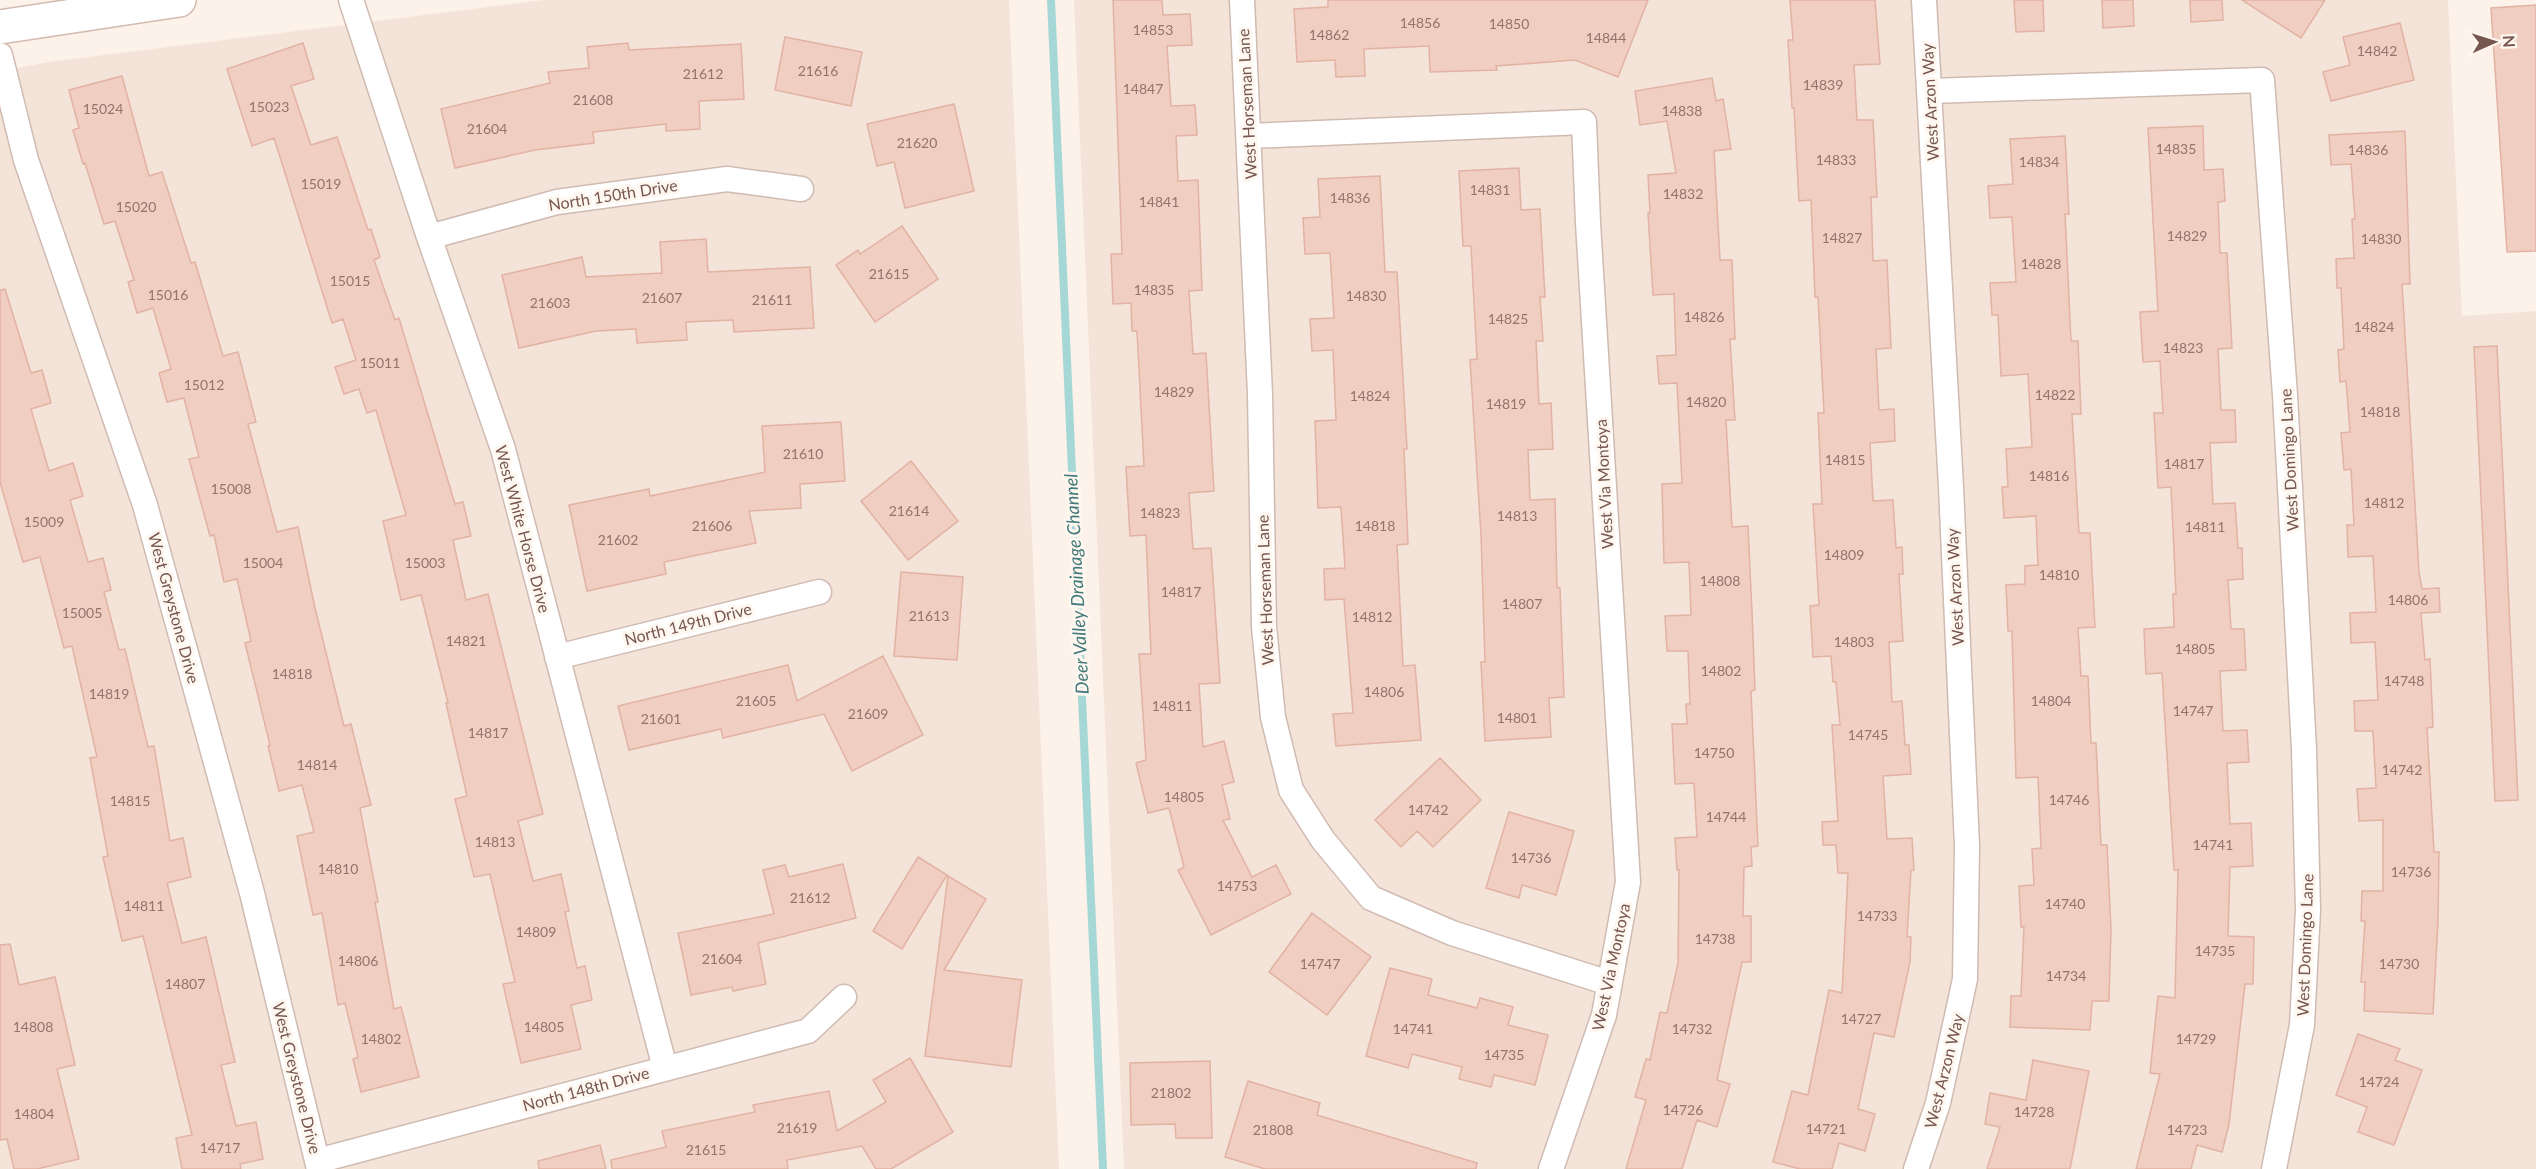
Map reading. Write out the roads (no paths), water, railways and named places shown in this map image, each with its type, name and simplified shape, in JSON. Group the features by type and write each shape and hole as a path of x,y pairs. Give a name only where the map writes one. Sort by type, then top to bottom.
{"street":[{"path":"0,27 180,0"},
{"name":"West White Horse Drive","path":"351,0 429,237 503,449 665,1068"},
{"name":"West Horseman Lane","path":"1242,0 1260,394 1264,627 1273,717 1291,790 1323,840 1371,898 1452,933 1609,983"},
{"name":"West Arzon Way","path":"1917,1169 1938,1104 1965,979 1967,846 1924,0"},
{"name":"West Greystone Drive","path":"0,55 26,160 145,505 252,892 318,1165"},
{"name":"West Domingo Lane","path":"1930,91 2262,80 2287,419 2304,749 2308,910 2302,1025 2274,1169"},
{"name":"West Via Montoya","path":"1249,136 1584,122 1628,882 1604,1015 1551,1169"},
{"name":"North 150th Drive","path":"429,237 557,202 727,178 801,189"},
{"name":"North 149th Drive","path":"557,657 819,592"},
{"name":"North 148th Drive","path":"318,1165 665,1068 808,1031 844,997"}],"waterway":[{"name":"Deer Valley Drainage Channel","path":"1051,0 1103,1169"}]}
